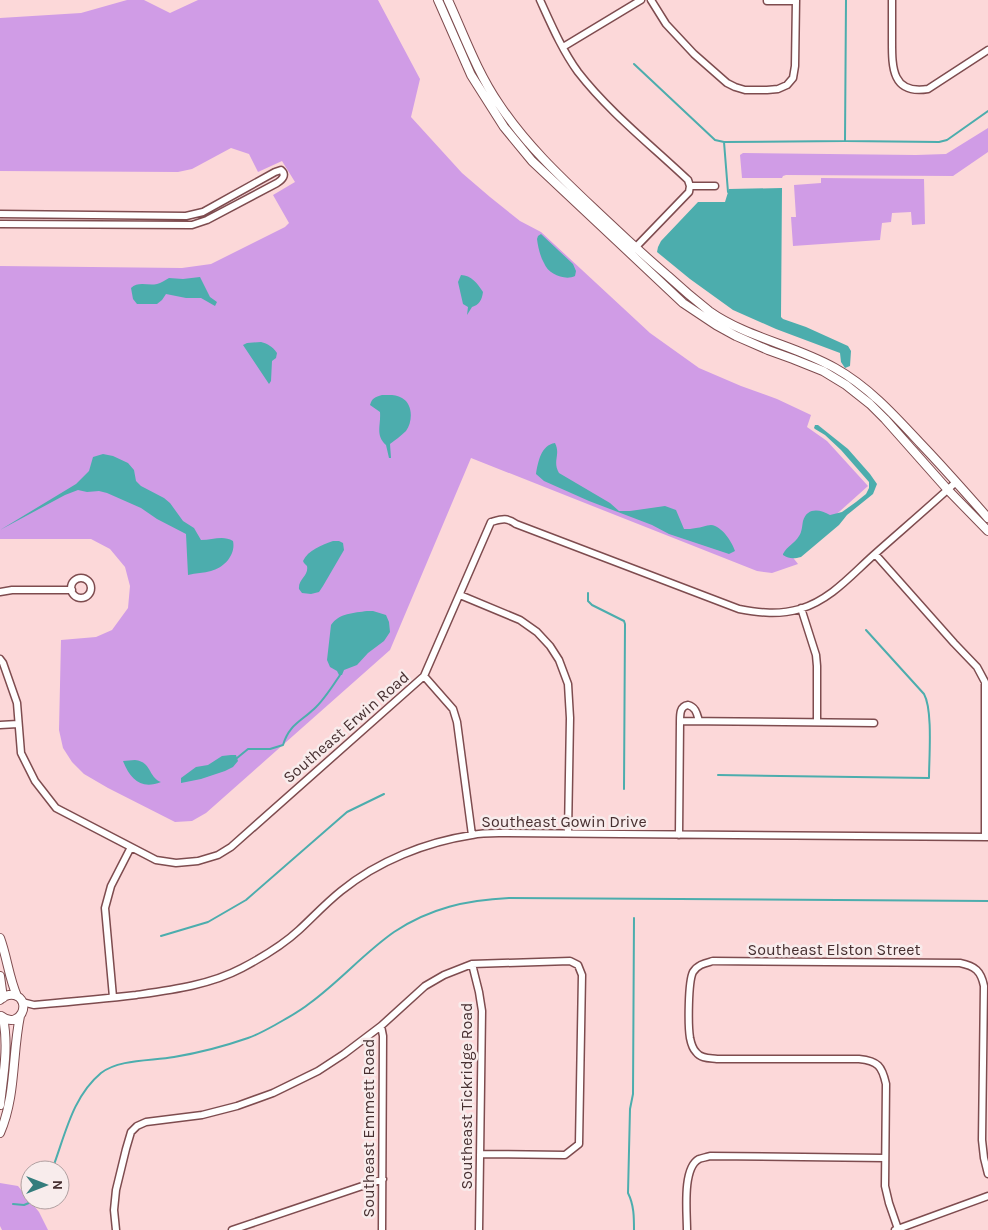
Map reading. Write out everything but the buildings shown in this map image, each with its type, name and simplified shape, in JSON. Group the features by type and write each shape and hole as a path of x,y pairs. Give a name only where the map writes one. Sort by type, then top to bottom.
{"street":[{"path":"438,0 497,102 572,193"},
{"path":"448,0 471,75 504,127 532,161 572,193 633,250 683,303 718,322 736,336 823,372 846,385 870,404 988,531"},
{"path":"540,0 548,19 577,70 601,99 688,180 690,192 633,250"},
{"path":"563,47 641,0"},
{"path":"651,0 666,24 694,54 727,83 735,88 745,90 778,89 787,85 793,78 795,66 796,0 767,1"},
{"path":"892,0 892,61 898,81 904,86 919,91 928,90 988,50"},
{"path":"504,127 512,122"},
{"path":"0,214 186,216 203,212 279,170 283,172 284,177 278,183 199,223 186,225 0,224"},
{"path":"690,186 715,186"},
{"path":"46,215 46,224"},
{"path":"154,216 156,225"},
{"path":"718,322 742,329 810,356 847,375 876,397 891,412 988,518"},
{"path":"807,365 810,356"},
{"path":"885,419 891,412"},
{"name":"Southeast Erwin Road","path":"0,659 17,703 21,753 35,781 56,808 156,860 176,863 198,862 218,855 231,847 424,676 491,522 505,519 739,609 762,613 788,612 818,602 832,594 956,482"},
{"path":"875,554 977,667 985,682 986,837"},
{"path":"0,592 12,590 72,590"},
{"path":"460,595 520,620 537,632 550,646 559,660 568,684 570,718 568,833"},
{"path":"802,608 816,655 817,722"},
{"path":"424,676 453,709 458,722 472,835"},
{"path":"679,835 681,709 688,705 695,710 699,721"},
{"path":"680,721 874,723"},
{"path":"0,725 18,724"},
{"name":"Southeast Gowin Drive","path":"20,999 34,1005 113,998 172,990 209,981 242,969 272,950 298,931 341,891 364,874 395,858 428,845 472,835 568,833 986,837"},
{"path":"113,998 105,908 111,886 131,847"},
{"path":"0,938 13,986 20,999 22,1014 18,1029 7,1111 0,1132"},
{"path":"116,1230 114,1210 116,1190 131,1132 137,1126 146,1122 202,1114 237,1106 274,1093 318,1071 344,1054 381,1026 425,986 444,974 472,964 570,961 578,965 582,975 579,1144 565,1155 480,1154"},
{"name":"Southeast Elston Street","path":"885,1158 886,1084 884,1073 878,1064 859,1059 718,1059 705,1058 697,1054 692,1047 689,1036 689,985 694,971 700,965 714,961 960,963 970,965 976,969 982,977 984,986 982,1140 988,1174"},
{"name":"Southeast Tickridge Road","path":"472,964 482,1012 479,1230"},
{"path":"0,976 1,999 10,995 20,999"},
{"name":"Southeast Gowin Drive","path":"22,1014 34,1005"},
{"path":"2,1016 7,1020 14,1020 22,1014"},
{"path":"0,1105 6,1049 6,1028 2,1016"},
{"name":"Southeast Emmett Road","path":"381,1026 384,1036 382,1230"},
{"path":"687,1230 687,1181 691,1167 698,1159 710,1156 885,1158 885,1186 896,1229 988,1196"},
{"path":"232,1230 383,1179"}],"shaded area":[{"path":"127,0 144,0 170,13 198,0 378,0 420,79 411,117 462,173 520,221 541,232 650,333 699,368 777,399 811,415 807,427 827,441 868,486 791,555 798,564 772,573 757,571 471,458 390,650 206,813 192,821 175,822 84,774 72,762 63,748 59,730 61,640 96,637 112,630 128,608 130,586 125,567 110,549 91,539 0,539 0,266 182,268 211,264 285,227 289,223 273,195 295,182 282,161 258,172 249,154 231,148 192,169 178,172 0,171 0,18 81,13"},
{"path":"988,128 988,152 953,176 786,175 782,178 742,178 740,155 743,153 946,154"},
{"path":"821,178 924,179 925,224 912,225 911,212 892,213 891,222 882,223 880,240 793,246 791,217 796,217 794,185 821,183"},
{"path":"0,1183 18,1186 20,1188 20,1210 37,1210 48,1230 2,1230 0,1226"}],"water":[{"path":"782,188 781,317 848,346 851,351 850,366 845,368 841,362 840,353 776,329 733,310 657,252 661,241 698,202 725,202 729,189"},
{"path":"541,234 573,264 576,271 575,276 566,278 557,276 546,267 537,242 538,236"},
{"path":"461,275 471,278 483,292 480,302 472,307 467,315 468,307 463,304 458,282"},
{"path":"200,277 210,297 217,302 215,306 201,298 186,298 166,294 157,304 137,304 133,299 131,288 140,284 157,284 169,278"},
{"path":"261,342 270,346 277,353 276,358 272,361 271,381 269,384 243,345"},
{"path":"382,395 395,395 402,398 408,404 411,413 406,431 390,444 391,458 389,458 386,445 380,434 380,412 370,405 374,398"},
{"path":"815,425 818,425 848,449 877,484 873,494 801,557 789,558 783,554 800,534 803,521 808,513 814,510 830,515 842,512 866,494 869,488 869,482 841,450 825,435 814,428"},
{"path":"555,443 557,447 556,465 559,473 610,503 619,511 665,506 676,510 684,529 711,525 719,528 732,543 735,551 729,554 669,534 652,525 589,501 544,481 536,474 539,459 546,447"},
{"path":"103,454 113,456 128,463 134,470 136,481 170,503 183,521 194,528 201,540 222,538 233,541 233,551 228,560 220,567 208,572 188,575 186,534 157,519 141,508 99,491 87,492 78,490 65,495 0,530 76,484 89,471 93,457"},
{"path":"333,541 343,543 344,550 323,586 319,592 311,594 302,593 299,586 307,569 303,561 305,557 316,548"},
{"path":"367,611 386,615 390,632 384,641 368,653 357,665 344,670 342,675 339,675 337,671 330,667 327,660 331,625 342,616"},
{"path":"236,755 238,761 233,767 201,779 181,783 181,778 196,767 208,765 222,756"},
{"path":"135,760 144,764 154,777 161,782 148,785 142,784 133,778 123,761"}],"waterway":[{"path":"845,140 846,0"},
{"path":"634,64 715,140 724,142 939,142 947,140 988,111"},
{"path":"724,142 728,192"},
{"path":"588,593 588,601 592,605 624,621 625,624 624,789"},
{"path":"718,775 929,778 930,722 927,701 924,694 866,630"},
{"path":"237,758 248,749 270,749 283,745 285,738 292,728 318,705 340,675"},
{"path":"161,936 208,922 246,900 347,812 384,794"},
{"path":"56,1160 76,1105 91,1083 108,1068 136,1061 165,1058 211,1049 258,1034 306,1006 394,932 421,917 449,907 464,903 509,898 988,901"},
{"path":"634,918 633,1094 630,1109 628,1193 633,1207 634,1230"},
{"path":"13,1204 20,1205"}]}
